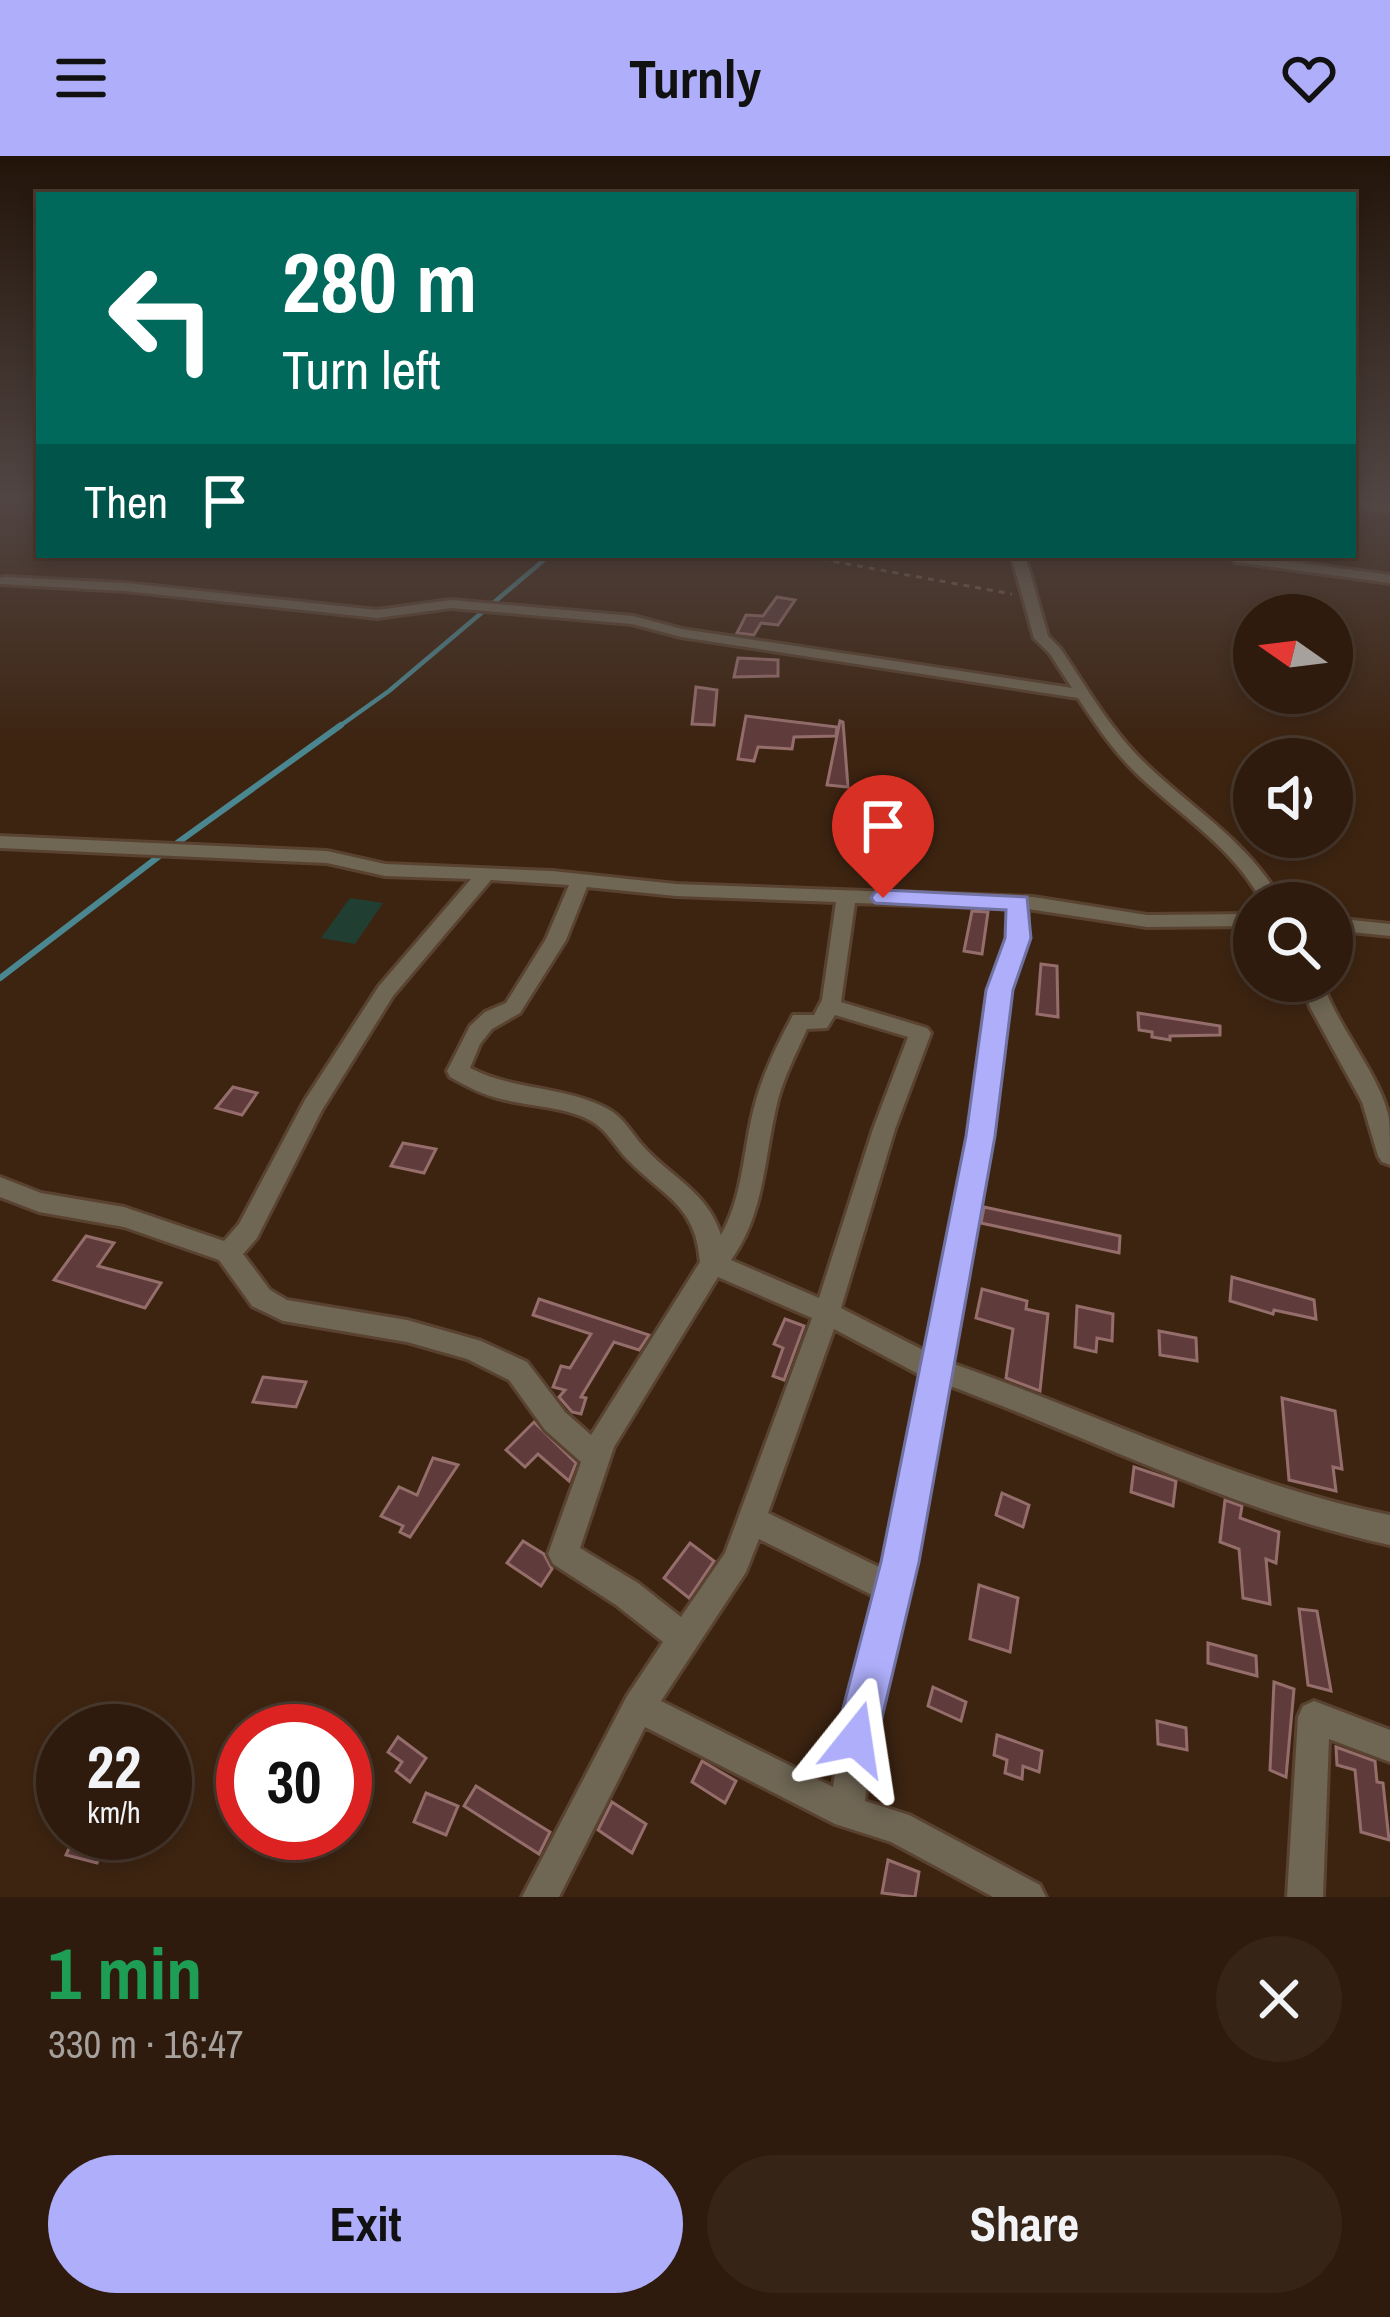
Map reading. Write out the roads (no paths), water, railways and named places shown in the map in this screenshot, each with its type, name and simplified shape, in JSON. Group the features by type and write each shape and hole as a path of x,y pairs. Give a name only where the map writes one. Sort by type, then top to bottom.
{"street":[{"path":"1026,580 1041,638 1126,752 1232,845 1263,882"},
{"path":"5,581 169,591 377,614 452,604 633,620 681,633 1086,695"},
{"path":"0,842 327,856 385,870 1018,903 1147,921 1233,920"},
{"path":"228,1253 248,1231 313,1106 386,991 485,875"},
{"path":"580,882 537,972 513,1008 496,1012 484,1024 467,1047 458,1071 506,1092 605,1116 627,1137 633,1151 704,1217 713,1235 713,1264"},
{"path":"683,1638 627,1594 562,1554 608,1430 713,1264 733,1244 756,1175 765,1105 800,1021 820,1023 829,1006 846,896"},
{"path":"847,1813 856,1739 894,1590 981,1136 1000,990 1018,938 1018,903"},
{"path":"1353,926 1390,929"},
{"path":"1318,1002 1365,1085 1390,1156"},
{"path":"540,1897 638,1707 736,1562 827,1313 884,1129 920,1033 829,1006"},
{"path":"0,1187 39,1202 124,1217 228,1253 261,1298 283,1310 407,1331 472,1349 518,1371 555,1421 596,1458"},
{"path":"713,1264 827,1313 935,1369 1220,1483 1328,1517 1390,1530"},
{"path":"751,1520 894,1590"},
{"path":"638,1707 847,1813 897,1827 1028,1897"},
{"path":"1305,1897 1314,1717 1390,1746"}],"waterway":[{"path":"337,728 389,691 520,580"},
{"path":"173,846 341,725"},
{"path":"0,978 162,854"}]}
